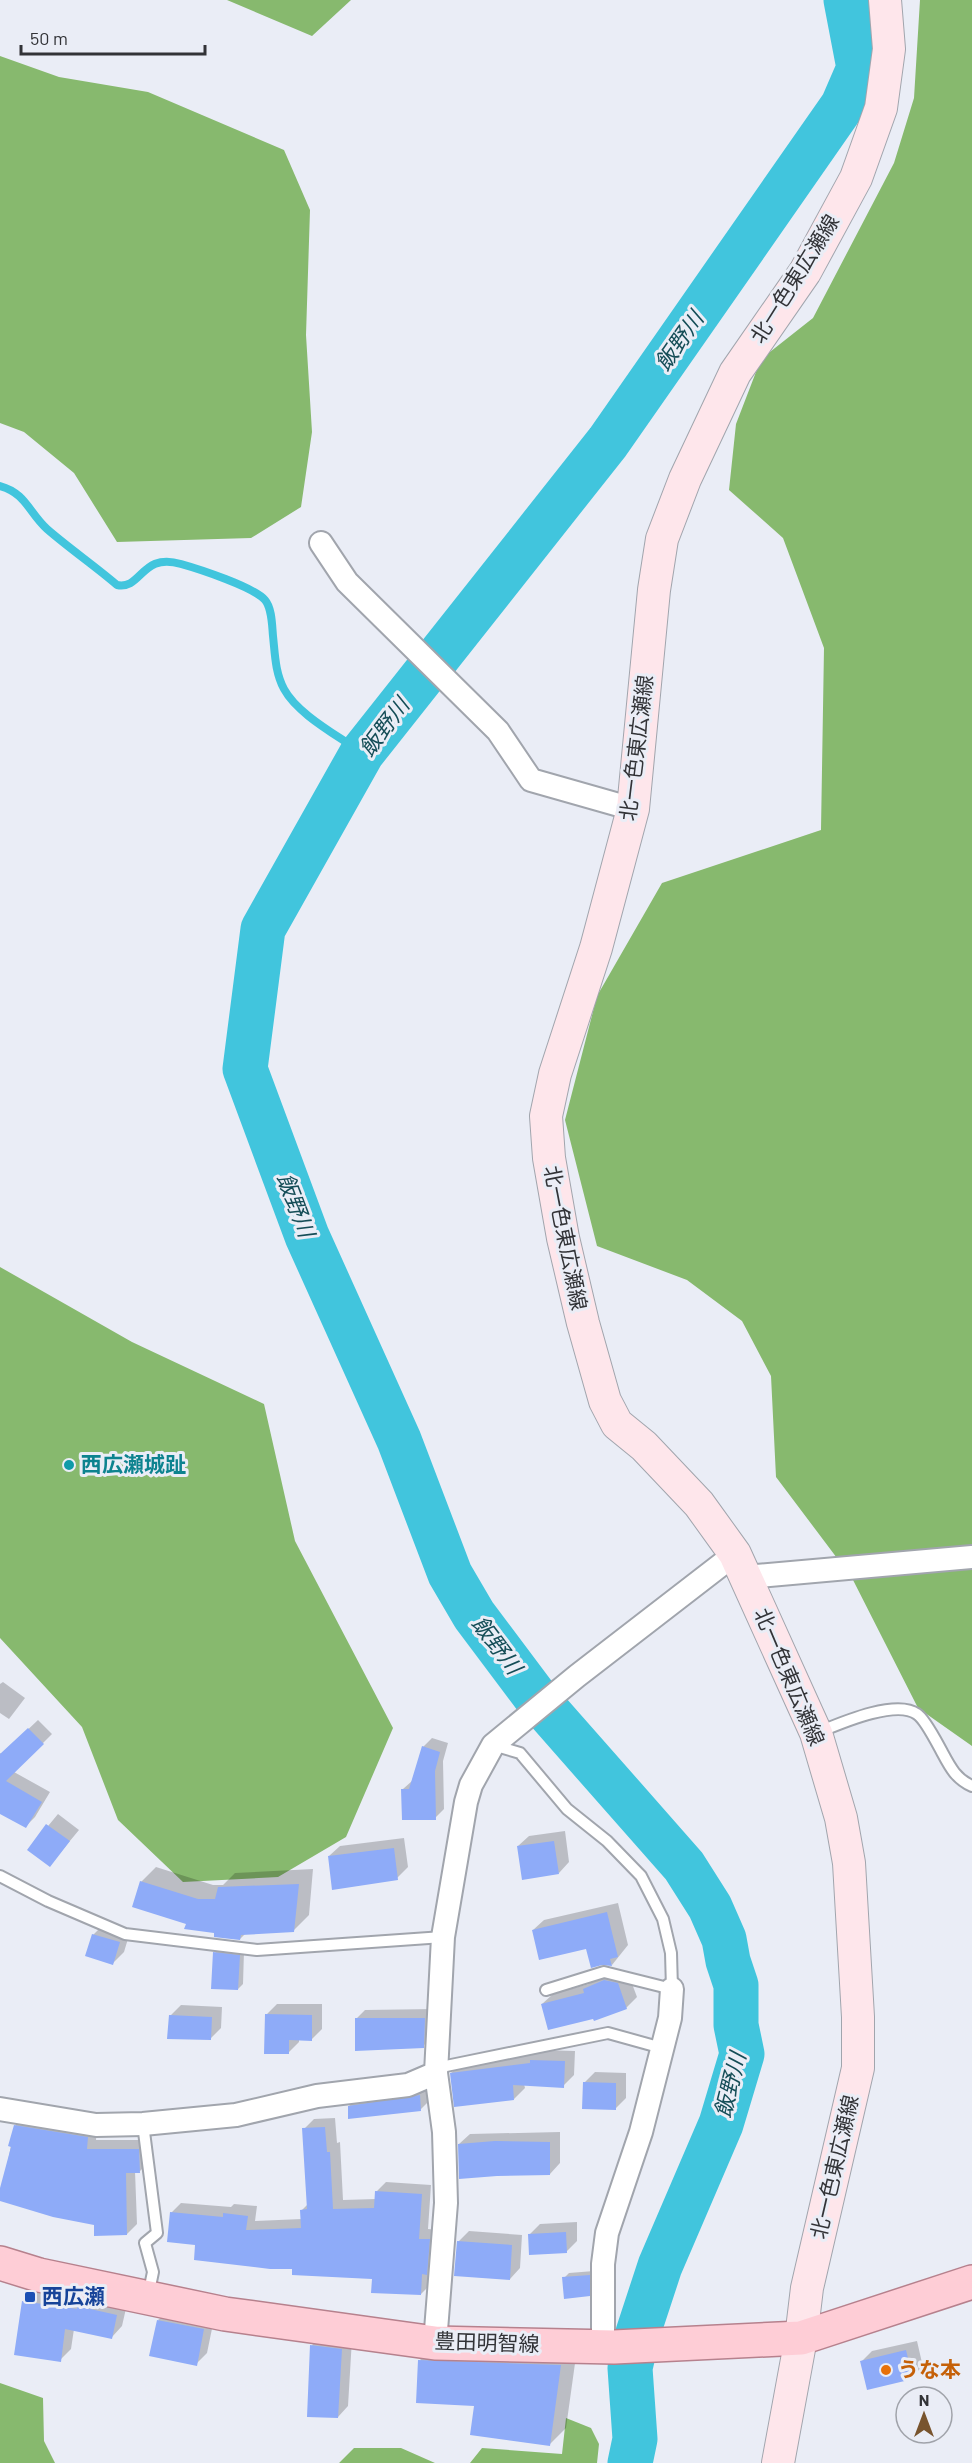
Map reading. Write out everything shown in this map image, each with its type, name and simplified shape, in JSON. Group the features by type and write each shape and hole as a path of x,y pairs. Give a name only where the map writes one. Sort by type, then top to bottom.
{"main road":[{"name":"北一色東広瀬線","path":"778,2463 801,2338 807,2288 858,2068 858,2017 849,1863 842,1818 816,1733 740,1566 699,1504 644,1446 617,1424 605,1401 583,1323 549,1158 546,1116 555,1074 596,948 633,809 654,590 662,539 685,479 735,373 805,272 856,178 881,108 889,49 885,0"},
{"name":"豊田明智線","path":"0,2263 39,2275 225,2314 435,2343 609,2346 801,2338 972,2282"}],"street":[{"path":"321,543 347,582 498,731 531,780 633,809"},
{"path":"435,2343 446,2203 444,2132 436,2073 443,1937 466,1802 471,1785 493,1745 576,1676 740,1566 972,1557"},
{"path":"609,2346 603,2264 607,2233 641,2132 670,2018 672,1989"},
{"path":"0,2109 96,2125 143,2124 236,2115 317,2096 408,2085 436,2073"}],"lane":[{"path":"816,1733 853,1718 902,1707 918,1714 952,1770 964,1783 972,1786"},
{"path":"493,1745 520,1753 567,1809 607,1841 641,1876 663,1919 670,1953 672,1989 604,1971 546,1990"},
{"path":"0,1876 48,1901 125,1934 257,1950 443,1937"},
{"path":"436,2073 446,2066 457,2063 608,2033 662,2048"},
{"path":"143,2124 157,2232 145,2243 153,2272 148,2297"}],"green space":[{"path":"227,0 351,0 312,36"},
{"path":"920,0 972,0 972,1746 918,1708 852,1578 776,1477 771,1376 742,1321 687,1280 597,1246 565,1120 597,996 662,883 821,830 824,648 783,538 729,490 736,424 761,359 813,318 894,163 914,98"},
{"path":"0,56 59,77 148,92 284,150 310,210 306,335 312,432 301,507 251,538 117,542 74,473 24,432 0,423"},
{"path":"0,1267 132,1342 264,1404 295,1541 393,1728 346,1837 278,1877 183,1882 118,1820 82,1727 0,1638"},
{"path":"0,2383 43,2398 44,2441 55,2463 0,2463"},
{"path":"566,2418 591,2428 599,2444 597,2463 470,2463 482,2448 562,2454"},
{"path":"354,2448 401,2448 435,2463 339,2463"}],"building":[{"path":"28,1728 44,1744 6,1781 42,1802 26,1828 0,1814 0,1754"},
{"path":"422,1746 440,1752 435,1771 436,1820 402,1820 401,1789 409,1789"},
{"path":"46,1824 70,1841 50,1867 27,1850"},
{"path":"554,1841 559,1874 522,1880 517,1846"},
{"path":"394,1848 398,1880 332,1890 328,1856"},
{"path":"140,1881 198,1899 215,1899 218,1887 299,1884 294,1932 241,1935 240,1940 214,1937 214,1933 184,1929 186,1924 132,1907"},
{"path":"607,1912 618,1957 610,1959 612,1966 602,1965 591,1968 586,1949 539,1960 532,1930"},
{"path":"92,1934 120,1942 113,1965 85,1956"},
{"path":"213,1952 240,1955 238,1990 211,1989"},
{"path":"604,1980 618,1983 627,2009 594,2021 593,2019 548,2030 541,2004 584,1993 583,1989"},
{"path":"265,2014 312,2015 312,2041 289,2040 289,2054 264,2054"},
{"path":"169,2015 212,2017 211,2040 167,2039"},
{"path":"355,2018 425,2018 424,2048 355,2051"},
{"path":"530,2060 565,2061 564,2088 513,2085 514,2100 454,2107 450,2073 530,2063"},
{"path":"583,2082 616,2083 616,2110 582,2109"},
{"path":"420,2095 421,2111 348,2119 348,2106"},
{"path":"14,2125 88,2137 87,2149 139,2149 140,2173 126,2173 127,2235 94,2236 94,2225 53,2217 0,2201 0,2188 11,2147 8,2146"},
{"path":"325,2127 327,2152 330,2152 333,2209 374,2208 375,2191 422,2194 419,2239 430,2239 427,2275 422,2274 421,2295 371,2293 372,2279 292,2275 292,2269 270,2269 194,2260 195,2245 167,2242 170,2212 223,2217 223,2213 248,2216 246,2230 301,2228 300,2210 307,2209 302,2128"},
{"path":"495,2141 550,2142 550,2175 459,2179 458,2144"},
{"path":"566,2232 567,2253 529,2255 528,2234"},
{"path":"457,2241 512,2245 510,2280 454,2276"},
{"path":"590,2275 590,2296 564,2299 562,2277"},
{"path":"22,2301 77,2309 77,2306 117,2315 112,2339 65,2329 61,2362 14,2355"},
{"path":"157,2320 204,2329 197,2366 149,2356"},
{"path":"310,2345 342,2349 338,2418 307,2417"},
{"name":"うな本","path":"906,2350 913,2379 867,2390 860,2361"},
{"path":"418,2360 561,2365 550,2446 470,2435 474,2406 416,2403"}],"waterway":[{"name":"飯野川","path":"630,2463 635,2439 630,2368 638,2333 660,2266 721,2124 742,2054 736,2025 736,1985 724,1939 710,1907 684,1866 537,1699 474,1615 450,1574 399,1440 307,1236 245,1069 263,929 362,753 608,442 843,105 859,68 846,0"},
{"path":"0,486 22,498 47,529 117,585 132,582 150,567 168,562 213,574 259,595 267,603 270,612 276,663 284,689 290,699 309,716 362,753"}],"place":[{"name":"西広瀬城趾","path":"69,1465"},
{"name":"西広瀬","path":"30,2297"},
{"name":"うな本","path":"886,2370"}]}
